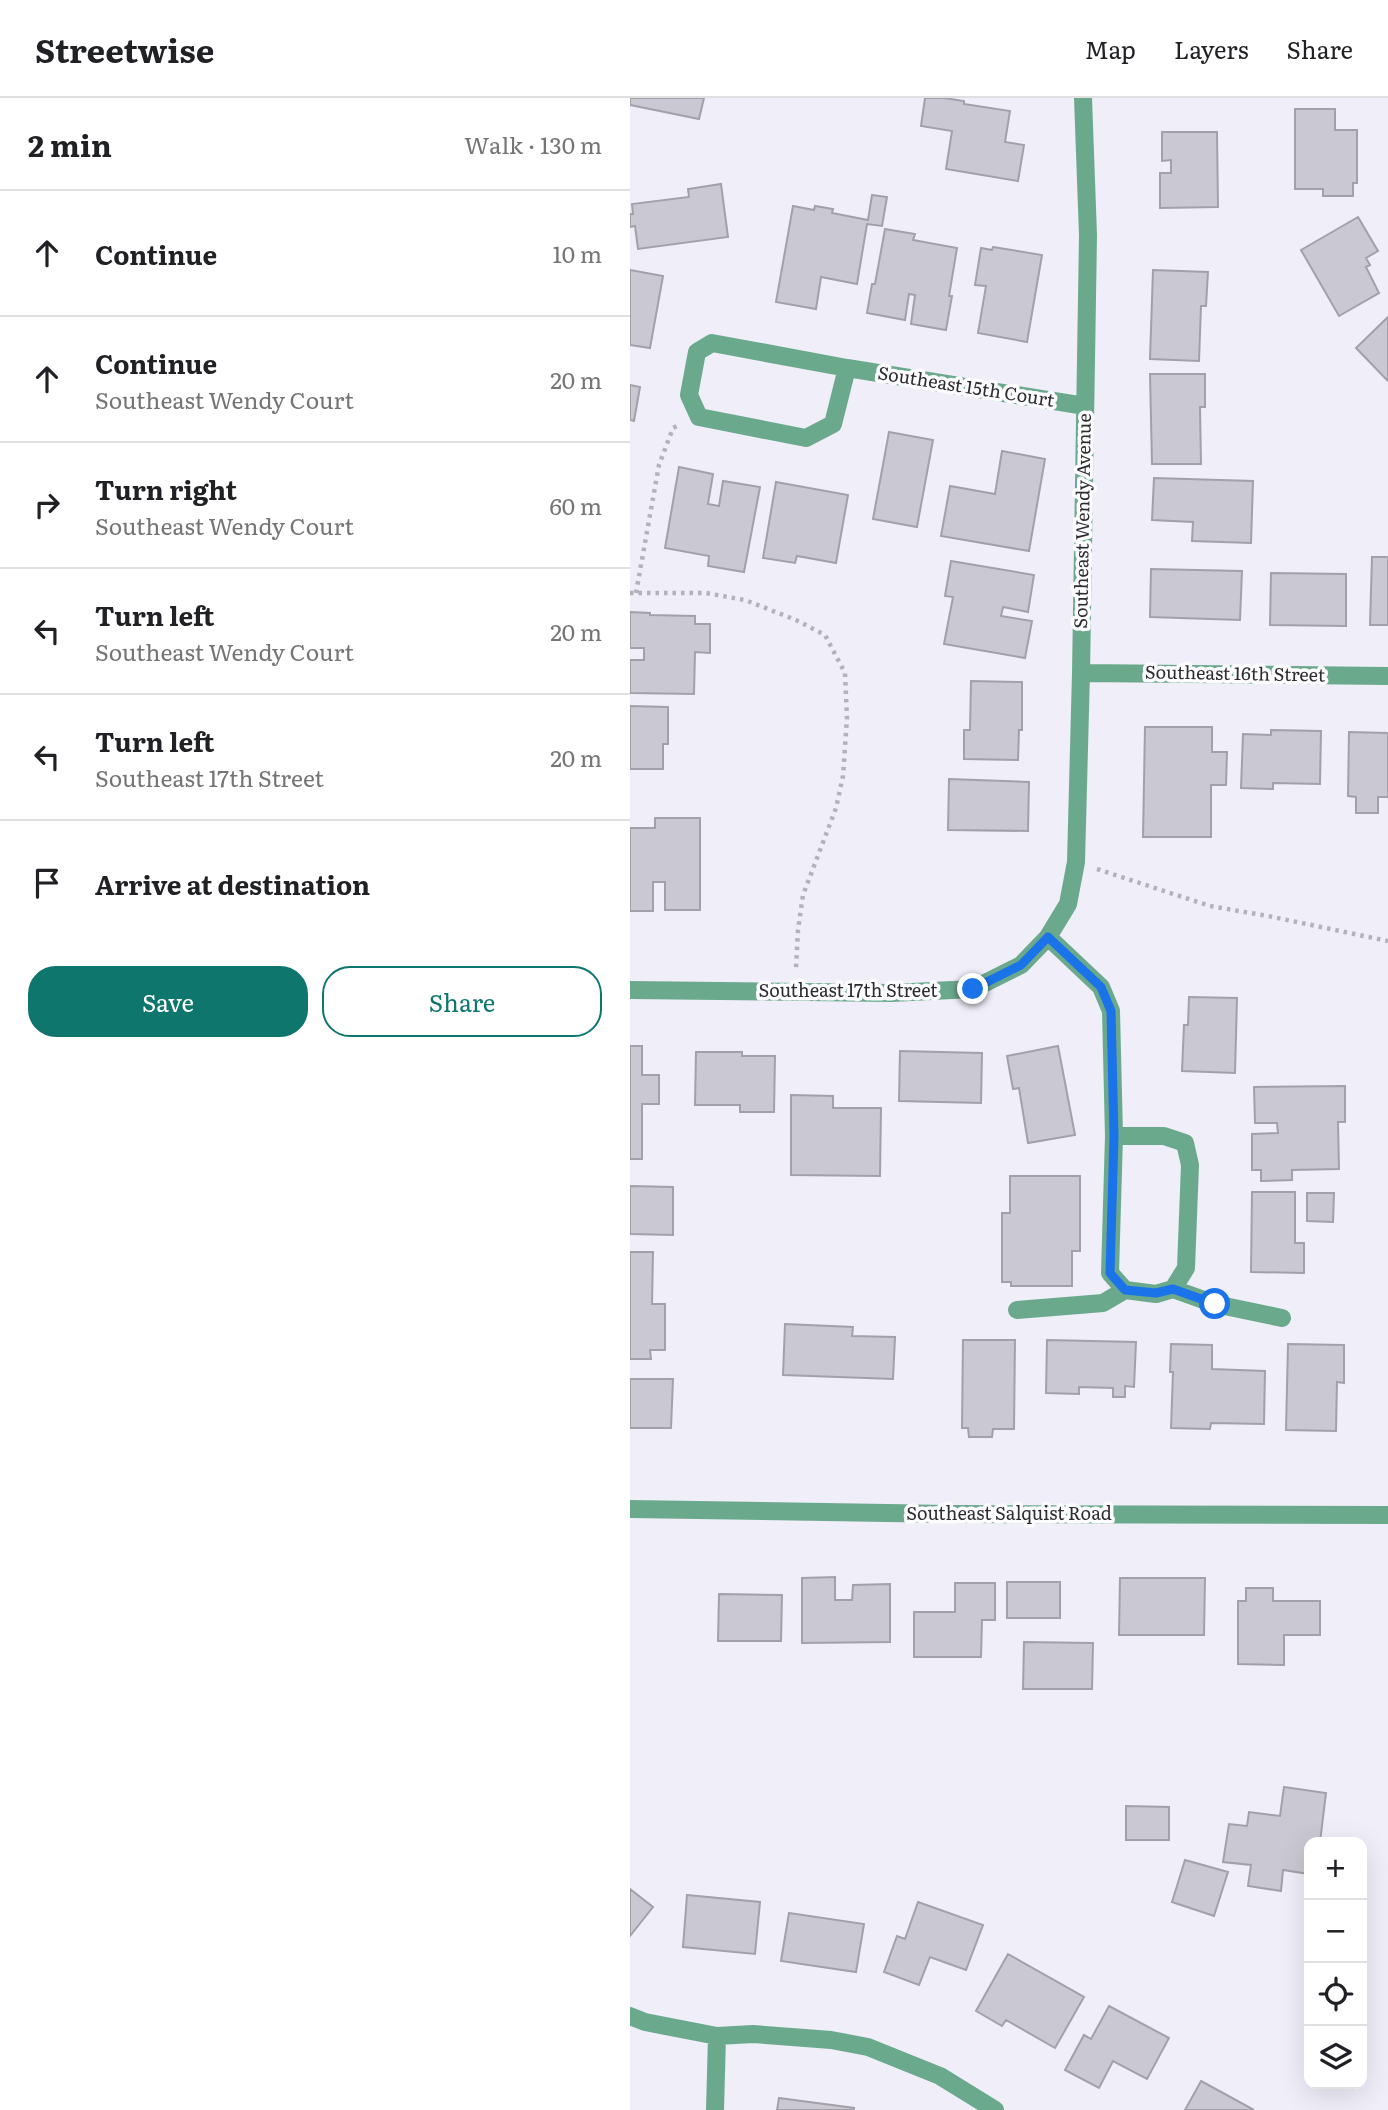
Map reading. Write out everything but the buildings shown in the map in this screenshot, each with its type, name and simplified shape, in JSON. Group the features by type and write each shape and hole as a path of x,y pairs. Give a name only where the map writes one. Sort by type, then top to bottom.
{"street":[{"name":"Southeast Wendy Avenue","path":"1048,937 1068,904 1076,862 1088,235 1083,98"},
{"name":"Southeast 15th Court","path":"699,416 690,395 697,352 712,343 847,368 1085,406"},
{"path":"699,416 806,438 833,424 847,368"},
{"name":"Southeast 16th Street","path":"1081,673 1388,676"},
{"path":"1048,937 1101,987 1111,1011 1114,1136 1110,1273 1125,1290"},
{"name":"Southeast 17th Street","path":"630,990 891,993 973,989 1021,965 1048,937"},
{"path":"1114,1136 1164,1136 1185,1143 1190,1165 1186,1268 1173,1289"},
{"path":"1017,1310 1103,1303 1125,1290 1156,1293 1173,1289 1215,1304 1282,1318"},
{"name":"Southeast Salquist Road","path":"630,1509 949,1514 1388,1515"},
{"path":"630,2016 645,2022 717,2036 753,2034 831,2040 868,2047 940,2076 995,2110"},
{"path":"715,2110 717,2036"}],"path":[{"path":"699,416 673,428 659,465 633,593 706,593 745,600 796,620 825,635 845,673 847,718 843,776 836,808 803,895 794,992"},
{"path":"1076,862 1210,906 1388,941"}],"route":[{"path":"973,989 1021,965 1048,937 1101,987 1111,1011 1114,1136 1110,1273 1125,1290 1156,1293 1173,1289 1215,1304"}]}
